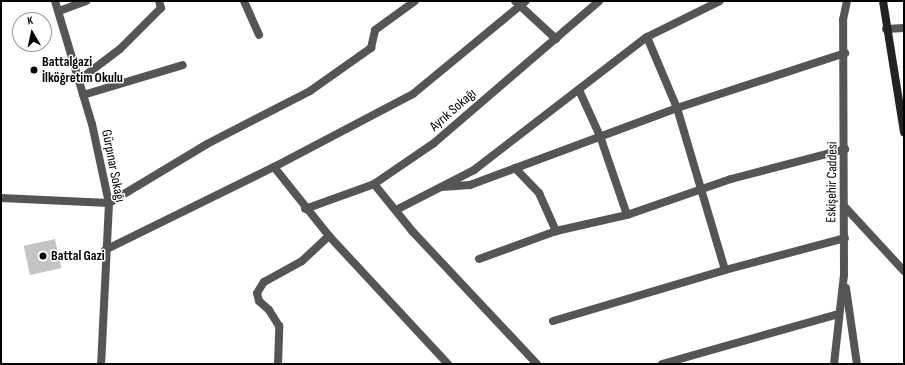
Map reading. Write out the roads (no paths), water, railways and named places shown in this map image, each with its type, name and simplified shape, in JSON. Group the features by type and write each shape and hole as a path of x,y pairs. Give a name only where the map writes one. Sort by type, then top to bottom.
{"street":[{"name":"Gürpınar Sokağı","path":"55,1 79,80 109,203 105,250 103,362"},
{"path":"59,11 86,1"},
{"path":"79,80 125,44 161,8 159,1"},
{"path":"244,1 259,35"},
{"path":"1,198 109,203 207,144 310,91 371,48 375,30 404,4 414,1"},
{"name":"Ayrık Sokağı","path":"305,209 374,184 434,143 599,1"},
{"path":"396,210 474,170 647,37 720,1"},
{"name":"Eskişehir Caddesi","path":"834,364 844,275 845,54 843,20 847,1"},
{"path":"882,1 904,132"},
{"path":"105,250 274,167 413,94 521,2 556,39"},
{"path":"886,29 904,28"},
{"path":"647,37 677,108 703,190 725,270"},
{"path":"442,187 462,187 677,108 845,54"},
{"path":"83,95 183,65"},
{"path":"579,90 600,136 627,215"},
{"path":"479,259 556,231 627,215 748,174 845,149"},
{"path":"274,167 305,209 448,364"},
{"path":"515,168 539,193 556,231"},
{"path":"374,184 537,364"},
{"path":"844,206 904,271"},
{"path":"278,364 279,326 269,310 259,301 257,293 264,282 302,261 329,236"},
{"path":"553,321 725,270 844,238"},
{"path":"844,275 857,364"},
{"path":"662,364 839,314"}],"place":[{"name":"Battalgazi İlköğretim Okulu","path":"34,70"},
{"name":"Battal Gazi","path":"43,256"}]}
